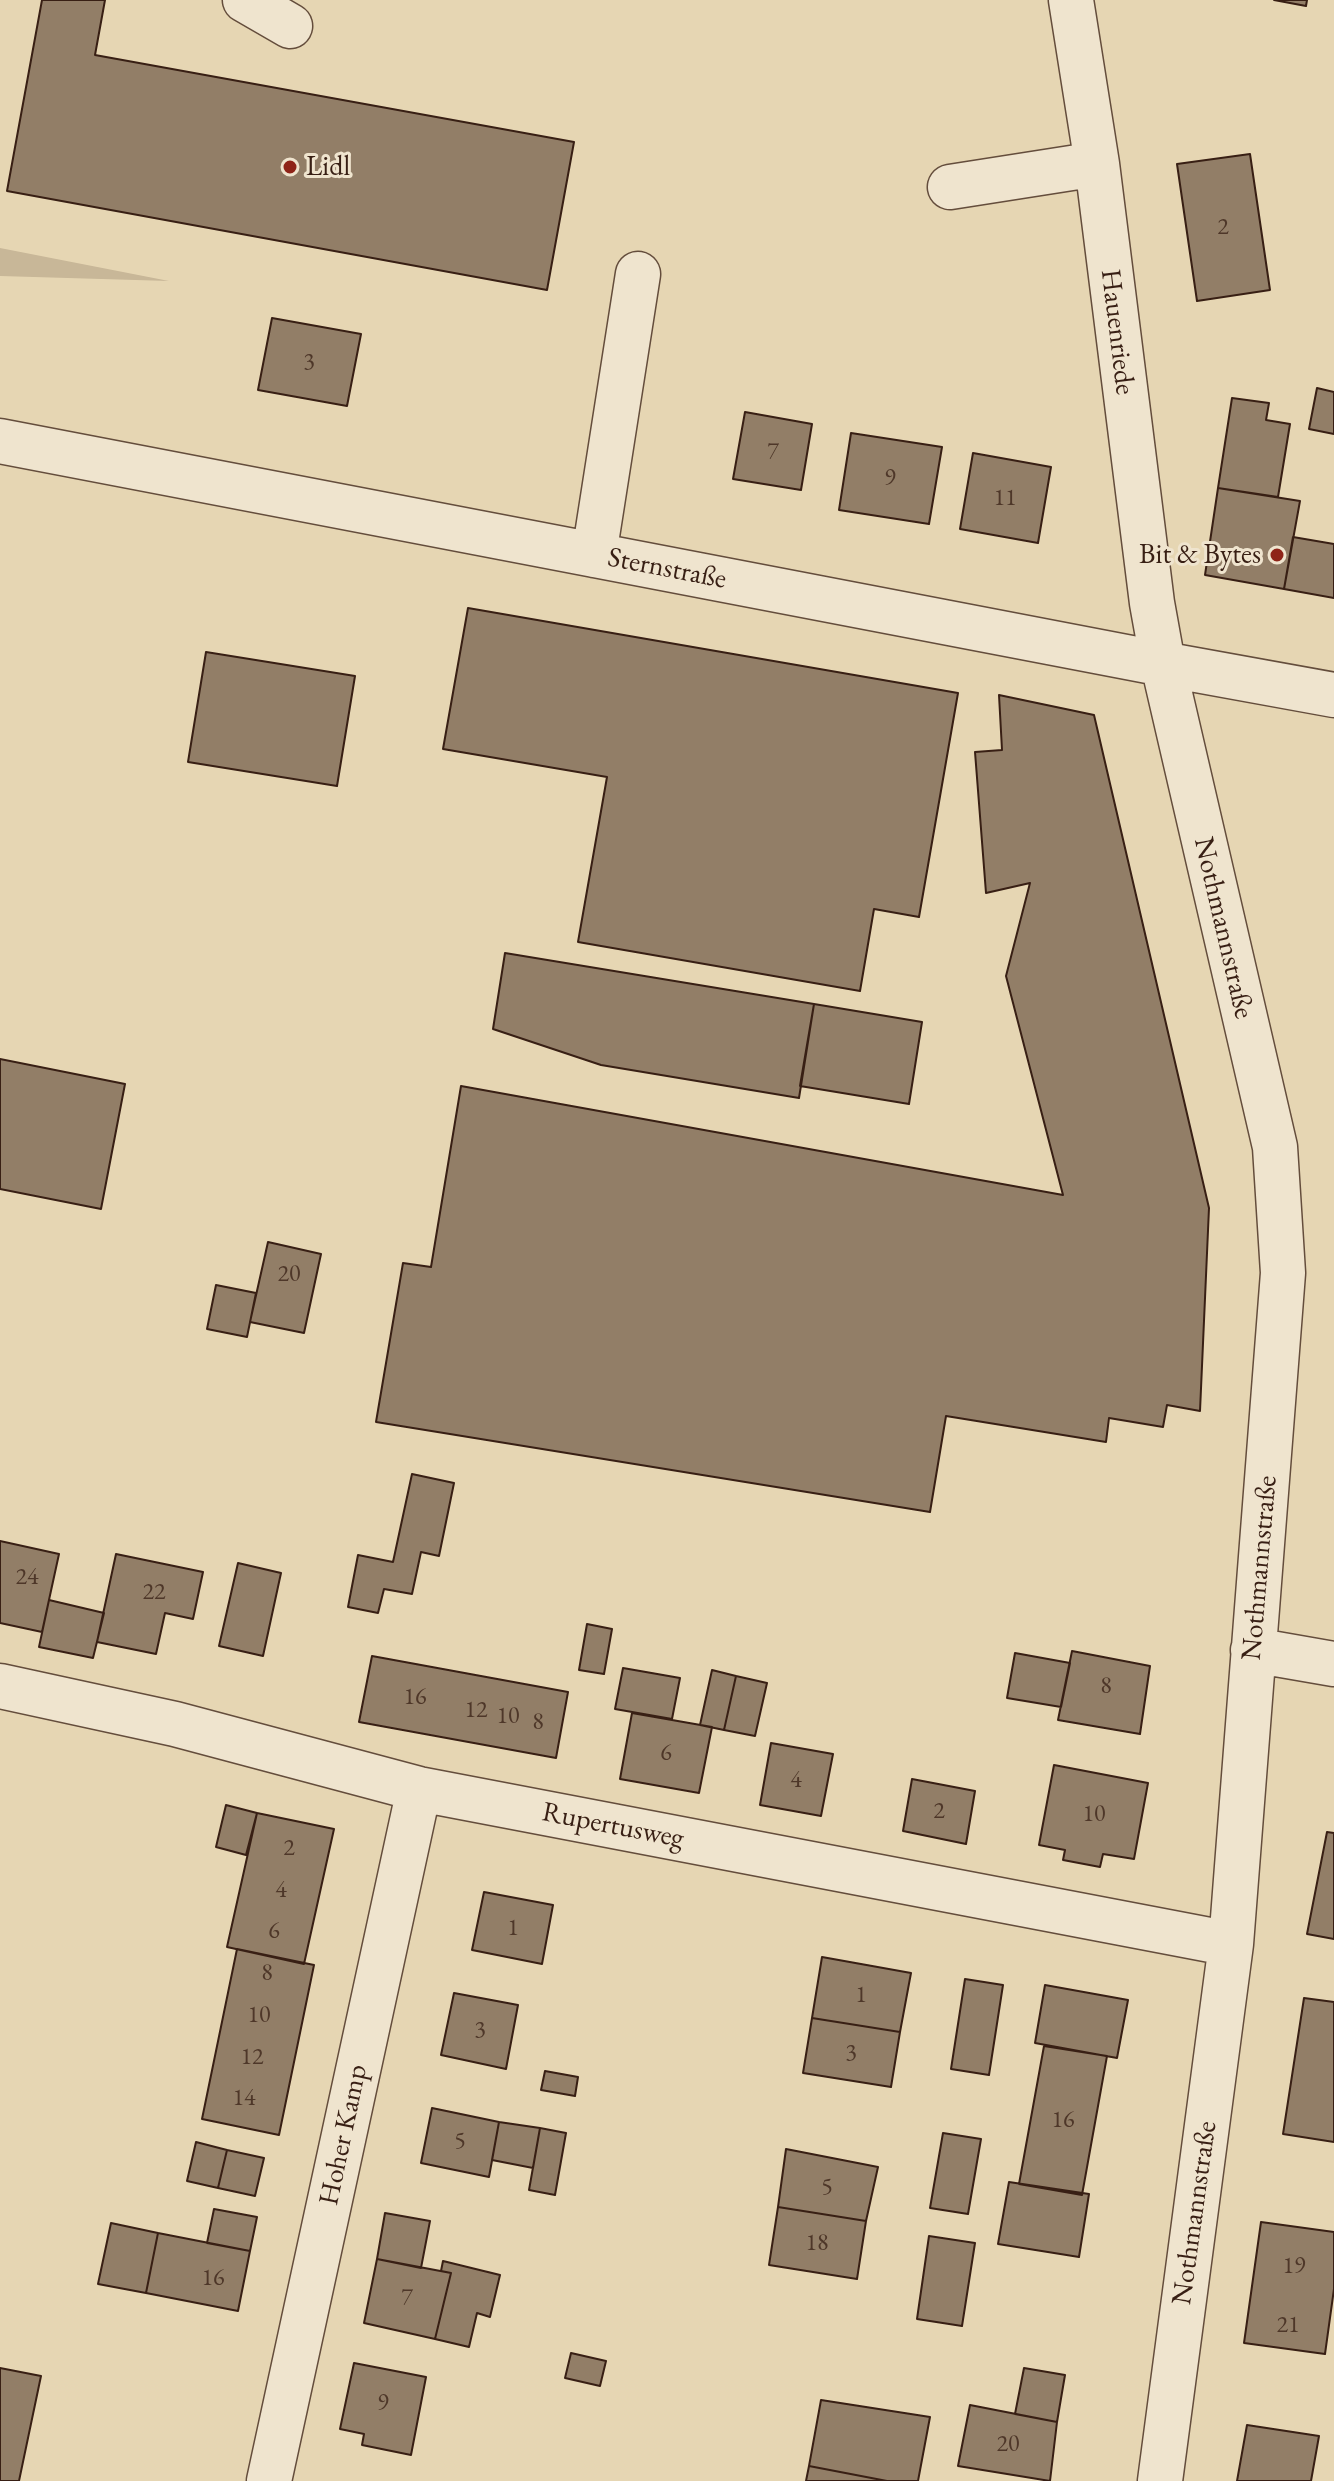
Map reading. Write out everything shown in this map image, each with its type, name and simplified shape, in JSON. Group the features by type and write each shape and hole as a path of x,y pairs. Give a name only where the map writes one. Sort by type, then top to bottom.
{"street":[{"path":"245,0 290,26"},
{"name":"Hauenriede","path":"1071,0 1097,164 1163,664"},
{"path":"950,187 1097,164"},
{"path":"594,555 638,274"},
{"name":"Sternstraße","path":"0,441 1334,695"},
{"name":"Nothmannstraße","path":"1160,2481 1231,1944 1283,1273 1275,1147 1163,664"},
{"path":"1253,1650 1334,1664"},
{"name":"Rupertusweg","path":"0,1686 175,1724 419,1789 1231,1944"},
{"name":"Hoher Kamp","path":"269,2481 419,1789"}],"shaded area":[{"path":"0,248 169,281 0,276"}],"building":[{"name":"Lidl","path":"42,0 105,0 95,55 574,142 547,290 7,191"},
{"path":"1274,0 1307,0 1306,6"},
{"path":"1250,154 1270,290 1197,301 1177,164"},
{"path":"272,318 361,334 347,406 258,390"},
{"path":"1317,388 1334,392 1334,434 1309,429"},
{"path":"1232,398 1269,403 1266,420 1290,424 1278,497 1218,488"},
{"path":"745,412 812,424 801,490 733,479"},
{"path":"851,433 942,447 929,524 839,510"},
{"path":"973,453 1051,467 1038,543 960,529"},
{"path":"1218,488 1300,501 1284,589 1205,575"},
{"path":"1293,537 1334,544 1334,598 1284,589"},
{"path":"468,608 958,693 919,917 874,909 860,991 578,942 607,777 443,749"},
{"path":"206,652 355,676 337,786 188,762"},
{"path":"999,695 1094,715 1209,1208 1200,1411 1167,1405 1163,1427 1109,1418 1106,1442 946,1416 930,1512 376,1422 403,1263 431,1267 461,1086 1063,1195 1006,976 1030,883 986,893 975,752 1002,750"},
{"path":"505,953 814,1004 799,1098 601,1065 493,1029"},
{"path":"814,1004 922,1022 909,1104 800,1086"},
{"path":"0,1059 125,1084 101,1209 0,1189"},
{"path":"268,1242 321,1254 304,1333 250,1322"},
{"path":"216,1285 256,1293 247,1337 207,1329"},
{"path":"412,1474 454,1483 439,1556 421,1552 412,1594 384,1589 378,1613 348,1607 358,1555 393,1562"},
{"path":"0,1541 59,1554 42,1632 0,1623"},
{"path":"116,1554 203,1572 193,1619 165,1613 156,1654 97,1642"},
{"path":"238,1563 281,1573 263,1656 219,1646"},
{"path":"49,1600 104,1613 93,1658 39,1647"},
{"path":"587,1624 612,1629 604,1674 579,1670"},
{"path":"1072,1651 1150,1666 1140,1734 1058,1720"},
{"path":"1015,1653 1070,1663 1061,1707 1007,1698"},
{"path":"372,1656 568,1692 556,1758 359,1722"},
{"path":"623,1668 680,1678 672,1719 615,1709"},
{"path":"712,1670 736,1676 724,1730 700,1725"},
{"path":"736,1676 767,1683 755,1736 724,1730"},
{"path":"632,1713 712,1727 699,1793 620,1779"},
{"path":"771,1743 833,1754 821,1816 760,1805"},
{"path":"1054,1765 1148,1783 1134,1859 1103,1854 1100,1867 1063,1860 1065,1850 1039,1845"},
{"path":"912,1779 975,1791 966,1844 903,1831"},
{"path":"226,1805 257,1813 246,1855 216,1847"},
{"path":"257,1813 334,1829 304,1964 227,1947"},
{"path":"1327,1832 1334,1833 1334,1939 1307,1934"},
{"path":"484,1892 553,1905 542,1964 472,1950"},
{"path":"237,1949 314,1965 279,2135 202,2119"},
{"path":"822,1957 911,1973 900,2032 812,2018"},
{"path":"965,1979 1003,1985 989,2075 951,2069"},
{"path":"1045,1985 1128,2000 1117,2058 1035,2043"},
{"path":"454,1993 518,2005 506,2069 441,2055"},
{"path":"1304,1998 1334,2002 1334,2142 1283,2134"},
{"path":"812,2018 900,2032 891,2087 803,2073"},
{"path":"1044,2046 1107,2056 1082,2195 1019,2184"},
{"path":"545,2071 578,2077 575,2096 541,2090"},
{"path":"432,2108 499,2122 489,2177 421,2163"},
{"path":"499,2122 540,2128 533,2168 492,2160"},
{"path":"540,2128 566,2133 555,2195 529,2190"},
{"path":"943,2133 981,2139 968,2214 930,2208"},
{"path":"196,2142 227,2150 218,2188 187,2181"},
{"path":"786,2149 878,2167 866,2221 778,2207"},
{"path":"227,2150 264,2158 255,2196 218,2188"},
{"path":"1009,2182 1089,2194 1079,2257 998,2244"},
{"path":"778,2207 866,2221 857,2279 769,2265"},
{"path":"214,2209 257,2217 250,2251 207,2243"},
{"path":"385,2213 430,2221 421,2268 377,2259"},
{"path":"1261,2222 1334,2232 1334,2289 1325,2354 1244,2343"},
{"path":"111,2223 158,2233 146,2293 98,2284"},
{"path":"158,2233 250,2251 238,2311 146,2293"},
{"path":"929,2236 975,2243 962,2326 917,2319"},
{"path":"377,2259 451,2273 435,2339 364,2323"},
{"path":"443,2261 500,2275 490,2317 477,2313 469,2347 435,2339 451,2273 441,2271"},
{"path":"571,2353 606,2361 600,2386 565,2378"},
{"path":"354,2363 426,2377 411,2455 362,2445 364,2434 340,2429"},
{"path":"0,2368 41,2376 19,2481 0,2481"},
{"path":"1024,2368 1065,2375 1057,2422 1015,2414"},
{"path":"821,2400 930,2417 918,2481 887,2481 809,2466"},
{"path":"970,2405 1057,2422 1050,2481 958,2466"},
{"path":"1247,2425 1319,2436 1311,2481 1237,2481"},
{"path":"809,2466 887,2481 806,2481"}],"place":[{"name":"Lidl","path":"290,167"},
{"name":"Bit & Bytes","path":"1277,555"}]}
